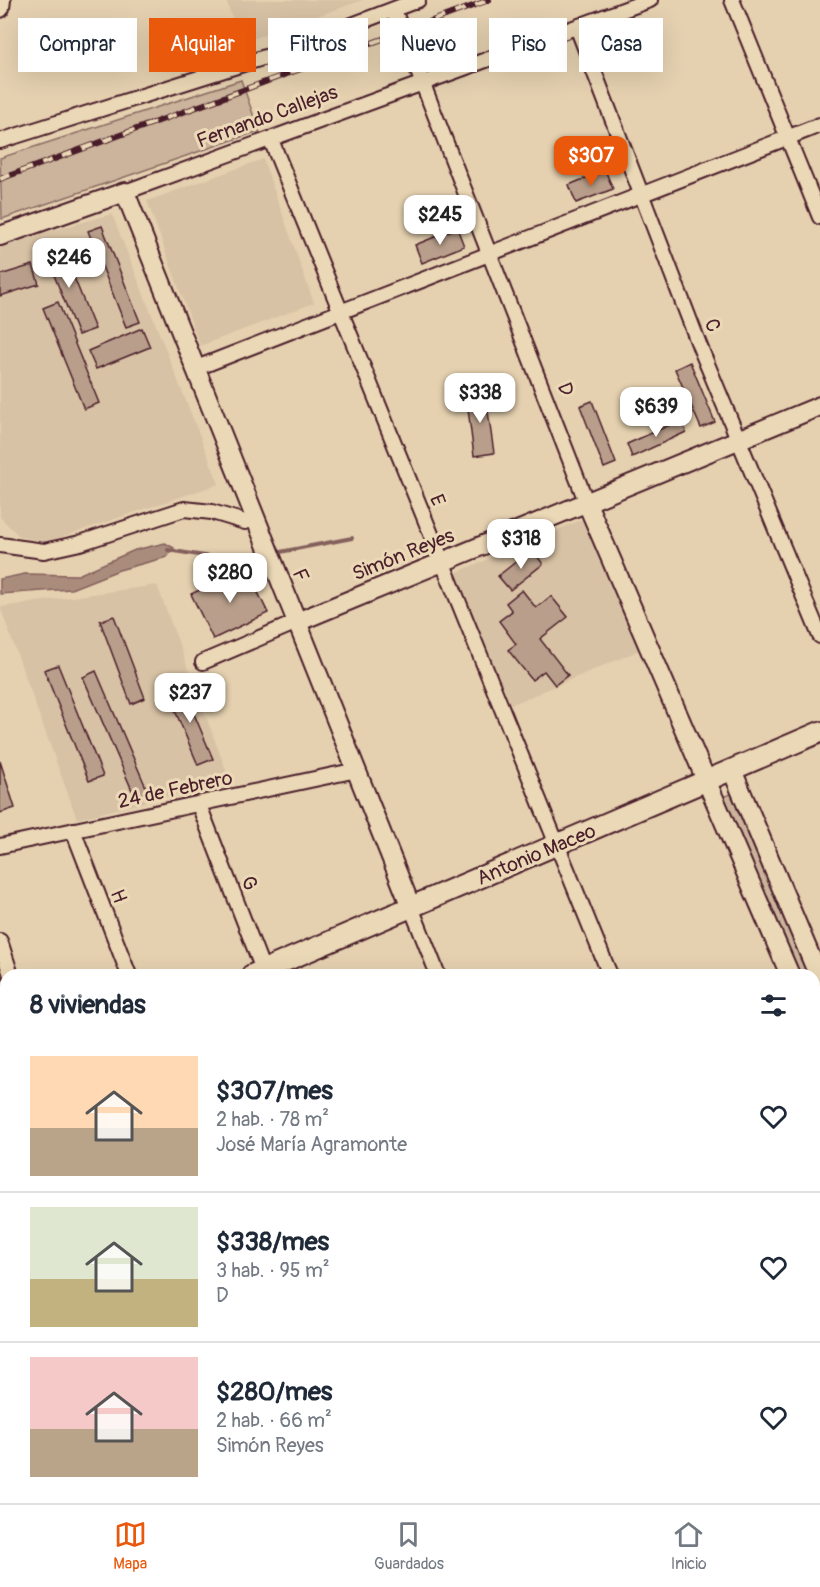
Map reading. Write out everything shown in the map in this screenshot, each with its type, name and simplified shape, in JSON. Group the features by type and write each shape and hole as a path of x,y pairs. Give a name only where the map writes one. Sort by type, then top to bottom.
{"main road":[{"name":"Antonio Maceo","path":"269,969 820,732"}],"street":[{"path":"0,8 1,0"},
{"path":"0,141 278,53 418,0"},
{"name":"Fernando Callejas","path":"0,236 272,140 423,81 650,0"},
{"path":"732,0 820,217"},
{"name":"D","path":"394,10 586,501 787,969"},
{"name":"C","path":"577,27 640,194 820,636"},
{"path":"194,369 820,125"},
{"name":"E","path":"272,140 608,969"},
{"name":"F","path":"125,192 436,969"},
{"name":"Simón Reyes","path":"203,662 586,501 820,406"},
{"path":"0,544 44,551 80,543 184,509 212,512 257,524"},
{"name":"24 de Febrero","path":"0,846 357,770"},
{"path":"732,770 815,969"},
{"name":"G","path":"199,805 259,969"},
{"name":"H","path":"74,830 127,969"},
{"path":"0,941 9,969"}],"shaded area":[{"path":"226,0 363,0 312,18 268,18 268,33 256,38 256,18 232,18"},
{"path":"241,80 259,131 2,219 0,158"},
{"path":"263,159 314,303 200,346 147,201"},
{"path":"112,214 219,484 47,542 20,537 0,517 0,245"},
{"path":"583,519 640,650 511,705 455,573"},
{"path":"165,543 174,548 167,557 119,570 71,589 0,594 0,579 25,574 78,575 135,550"},
{"path":"157,585 230,781 77,819 0,607"},
{"path":"731,794 805,969 796,969 723,797"}],"building":[{"path":"605,170 613,189 576,203 569,185"},
{"path":"102,226 140,322 126,327 88,231"},
{"path":"457,228 464,246 422,263 415,245"},
{"path":"60,243 95,329 78,335 44,250"},
{"path":"33,265 39,284 0,296 0,275"},
{"path":"58,302 99,403 84,409 43,308"},
{"path":"142,328 150,347 96,369 88,351"},
{"path":"690,362 715,422 701,428 675,369"},
{"path":"485,391 494,453 474,456 466,393"},
{"path":"592,401 616,463 604,468 580,406"},
{"path":"681,420 686,432 632,457 627,444"},
{"path":"532,549 543,564 510,590 498,576"},
{"path":"246,568 268,613 213,639 191,594"},
{"path":"522,590 536,608 551,596 568,617 540,639 568,675 555,685 544,671 532,680 508,650 516,644 499,621 512,611 506,603"},
{"path":"114,616 145,698 131,704 100,621"},
{"path":"58,665 103,776 89,781 44,670"},
{"path":"96,671 148,792 135,797 83,677"},
{"path":"181,683 213,759 198,765 166,689"},
{"path":"0,761 15,808 0,813"}],"waterway":[{"path":"275,553 352,538"},
{"path":"168,550 229,560 264,554"}],"railway":[{"path":"0,179 489,0"}]}
